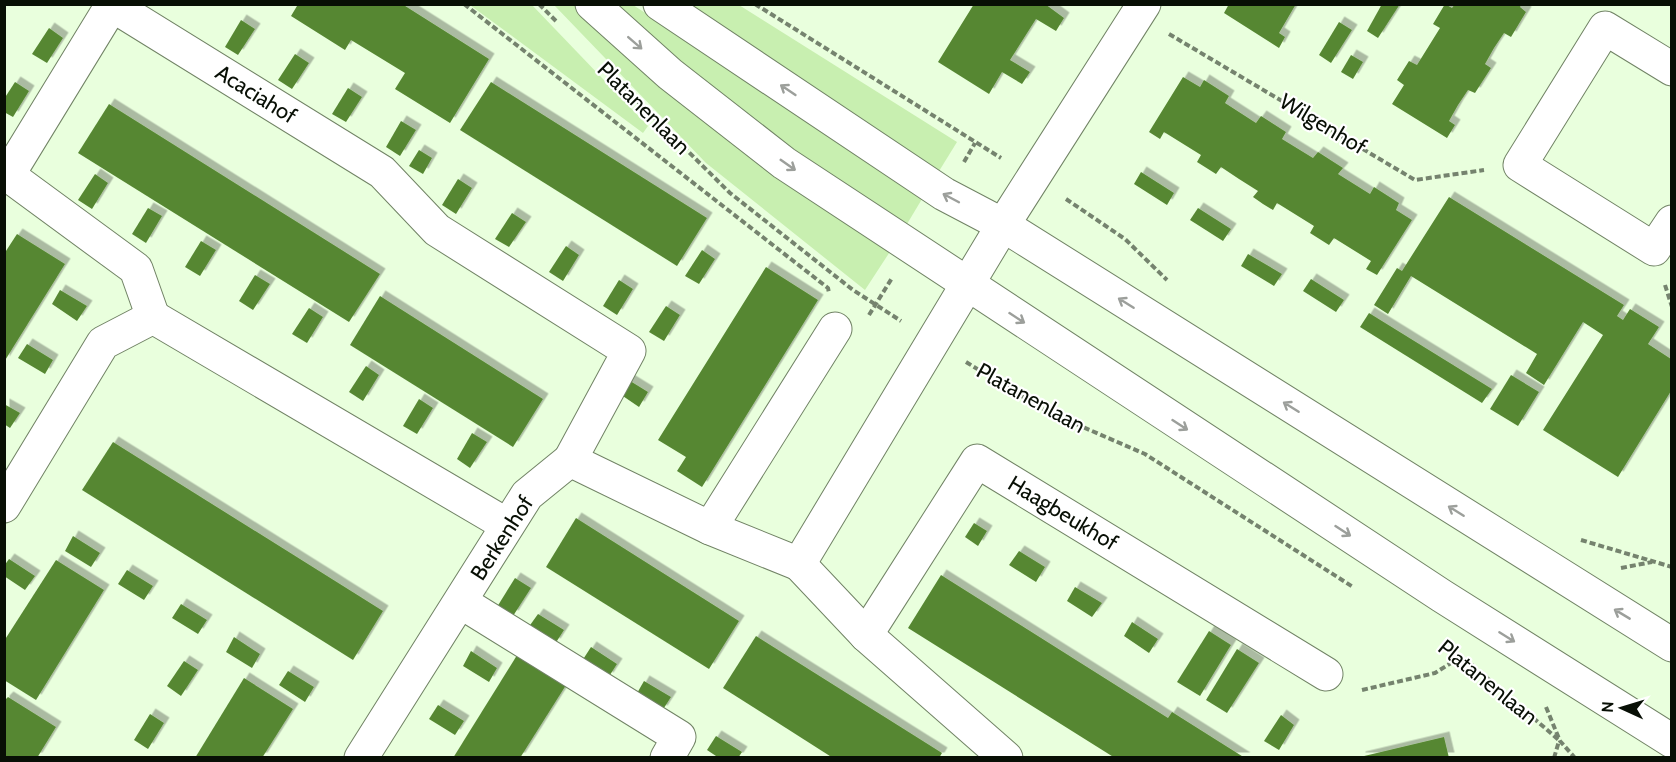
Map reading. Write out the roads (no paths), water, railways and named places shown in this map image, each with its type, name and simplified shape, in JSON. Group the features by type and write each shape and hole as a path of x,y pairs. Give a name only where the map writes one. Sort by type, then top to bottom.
{"street":[{"name":"Acaciahof","path":"153,317 136,268 8,175 112,4 382,172 437,230 629,351 570,460"},
{"name":"Platanenlaan","path":"592,4 670,74 784,163 1442,596 1671,741"},
{"path":"660,4 944,194 1003,225 1671,645"},
{"path":"799,564 1003,225 1141,10"},
{"path":"1671,69 1605,28 1520,165 1654,249 1671,222"},
{"path":"4,506 103,343 153,317 507,525"},
{"path":"710,528 835,328"},
{"path":"570,460 710,528 799,564 866,635 987,751"},
{"name":"Berkenhof","path":"361,758 527,495 570,460"},
{"name":"Haagbeukhof","path":"866,635 977,461 1326,674"},
{"path":"461,602 679,737 667,758"}]}
